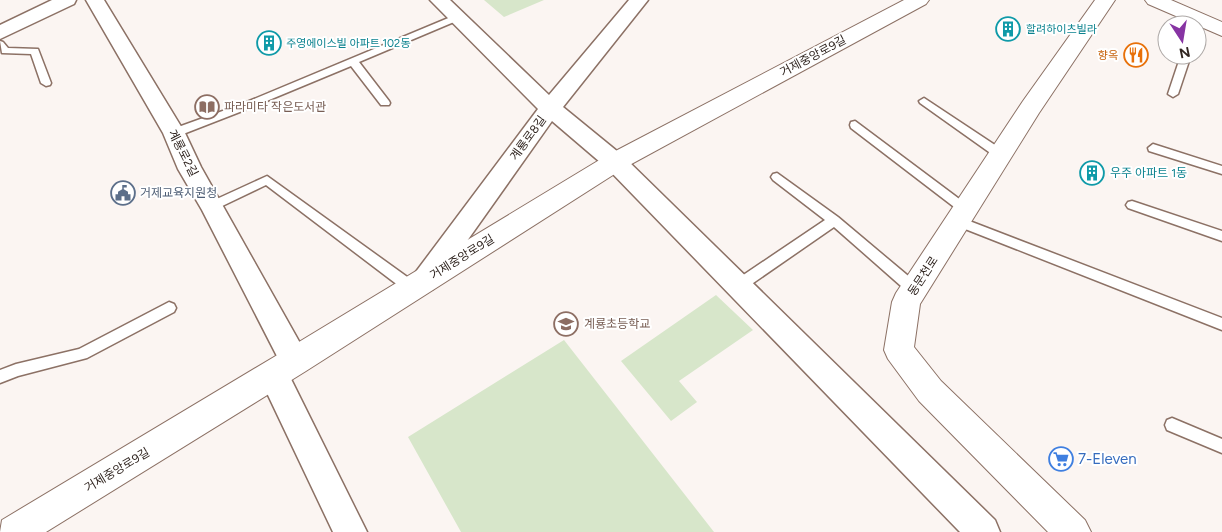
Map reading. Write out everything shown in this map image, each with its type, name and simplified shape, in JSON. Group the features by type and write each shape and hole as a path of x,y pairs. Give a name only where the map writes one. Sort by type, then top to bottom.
{"street":[{"path":"0,33 68,0"},
{"name":"계룡로2길","path":"95,0 174,133 190,170 212,206 284,368 350,532"},
{"name":"계룡로8길","path":"418,285 550,108 640,0"},
{"name":"거제중앙로9길","path":"14,532 284,368 616,162 701,115 920,0"},
{"name":"동문천로","path":"1073,532 930,392 899,350 906,302 963,216 1000,154 1078,36 1105,0"},
{"path":"1155,0 1184,15"},
{"path":"448,9 550,108 616,162 983,532"},
{"path":"1207,25 1222,30"}],"lane":[{"path":"174,133 246,106 353,61 448,9"},
{"path":"0,44 5,51 35,51 46,84"},
{"path":"353,61 384,103"},
{"path":"1173,94 1183,65"},
{"path":"924,101 1000,154"},
{"path":"855,125 963,216 1222,324"},
{"path":"1153,148 1222,170"},
{"path":"777,176 834,220 914,289"},
{"path":"212,206 267,180 418,285"},
{"path":"1132,205 1222,236"},
{"path":"738,286 834,220"},
{"path":"0,377 16,370 82,354 169,308"},
{"path":"1172,425 1222,446"}],"green space":[{"path":"484,0 544,0 504,17"},
{"path":"716,295 753,330 679,381 697,402 671,421 621,361"},
{"path":"564,340 714,532 461,532 408,437"}],"place":[{"name":"할려하이츠빌라","path":"1008,29"},
{"name":"주영에이스빌 아파트 102동","path":"269,43"},
{"name":"향옥","path":"1136,55"},
{"name":"파라미타 작은도서관","path":"207,107"},
{"name":"우주 아파트 1동","path":"1092,173"},
{"name":"거제교육지원청","path":"123,193"},
{"name":"계룡초등학교","path":"566,324"},
{"name":"7-Eleven","path":"1061,459"}]}
